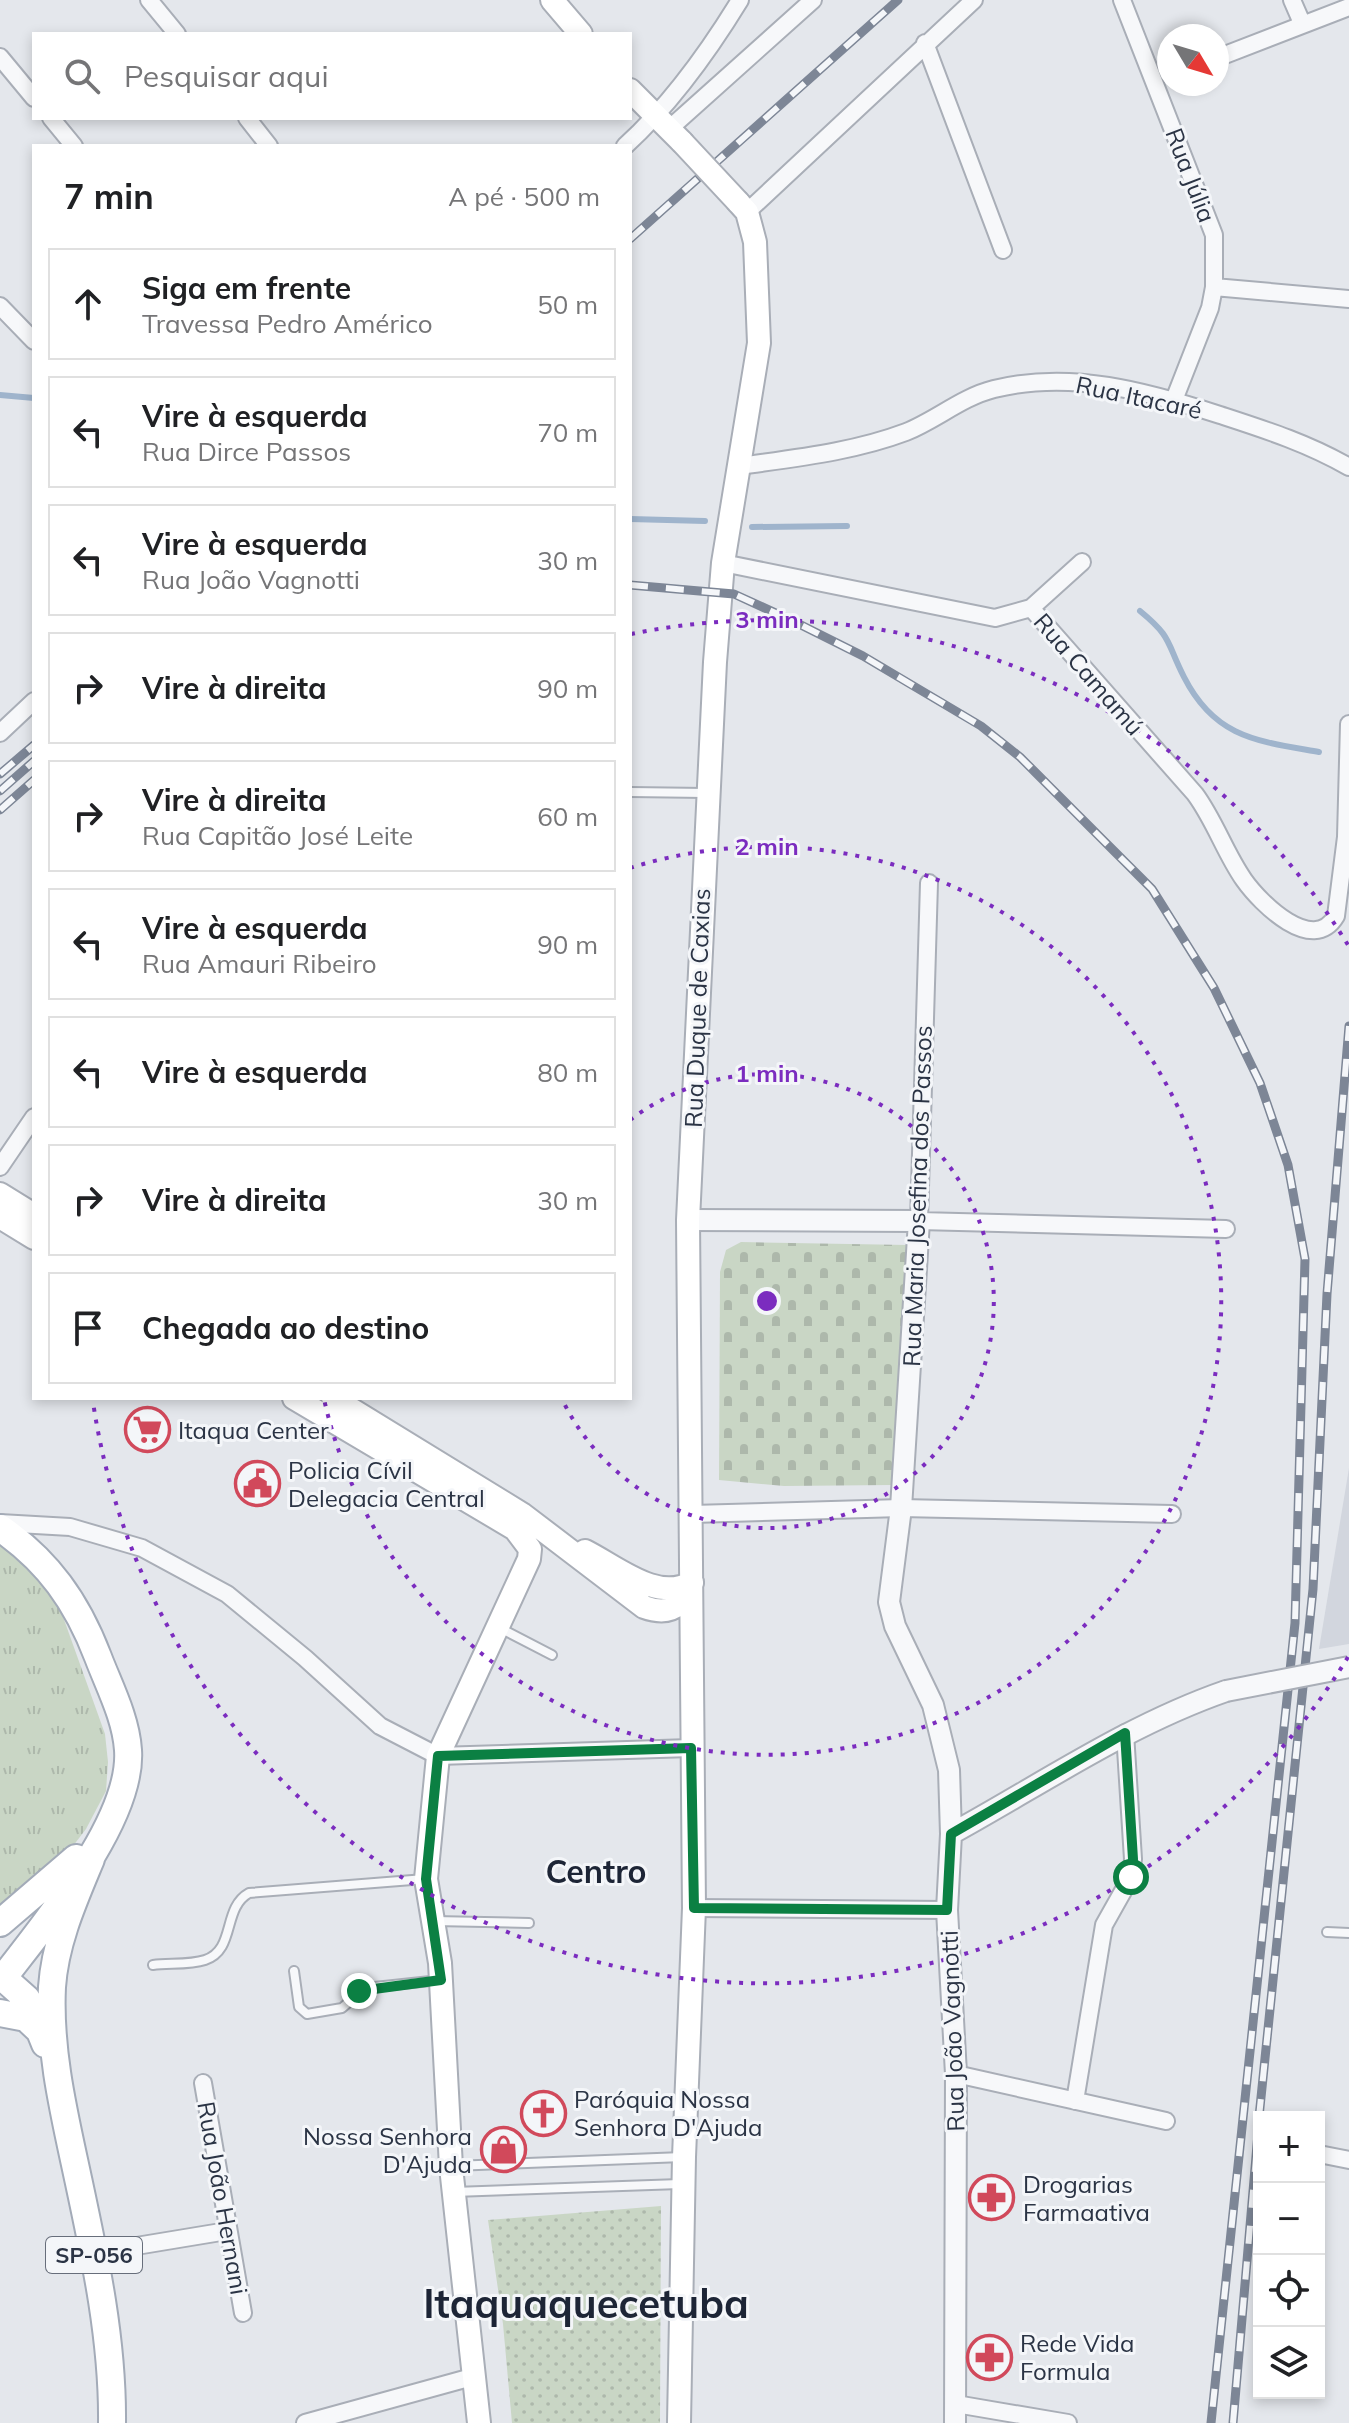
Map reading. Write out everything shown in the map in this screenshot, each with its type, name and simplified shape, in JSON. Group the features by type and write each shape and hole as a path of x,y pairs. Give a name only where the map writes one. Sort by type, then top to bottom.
{"main road":[{"path":"552,0 579,32"},
{"path":"632,92 742,207"},
{"name":"Rua Duque de Caxias","path":"679,2423 684,2157 694,1908 688,1220 706,793 723,563 759,343 755,242 742,207"},
{"path":"0,1194 32,1214"},
{"path":"0,1217 32,1237"},
{"path":"297,1400 515,1529 528,1542 529,1559 438,1756 426,1879 441,1980 453,2192 479,2423"},
{"path":"336,1400 550,1533 663,1590 680,1590 692,1582"},
{"name":"SP-056","path":"0,1526 30,1549 54,1575 75,1606 121,1717 129,1751 113,1817 70,1908 55,1966 52,2008 59,2090"},
{"path":"550,1533 615,1588"},
{"path":"529,1559 553,1553 656,1612 674,1609 687,1595 692,1582"},
{"path":"674,1609 692,1640"},
{"path":"0,1923 67,1866 113,1817"},
{"path":"1,1978 91,1859"},
{"name":"SP-056","path":"1,1978 27,1999 42,2033 59,2090 94,2253 110,2352 112,2423"},
{"path":"0,2013 26,2018 42,2033"}],"street":[{"path":"669,129 700,61 740,0"},
{"path":"630,144 669,129 813,0"},
{"path":"742,207 974,0"},
{"name":"Rua Júlia","path":"1122,0 1157,68"},
{"path":"1292,0 1302,23"},
{"path":"154,2 176,32"},
{"path":"1229,53 1349,7"},
{"path":"925,43 1003,250"},
{"path":"0,57 32,96"},
{"name":"Rua Júlia","path":"1168,96 1214,235 1214,287 1210,308 1174,400"},
{"path":"53,120 72,144"},
{"path":"249,120 267,144"},
{"path":"1214,287 1349,299"},
{"path":"0,306 32,340"},
{"name":"Rua Itacaré","path":"740,466 814,456 906,432 989,390 1021,383 1093,383 1174,400 1284,434 1349,467"},
{"path":"1031,608 1082,562"},
{"name":"Rua Camamú","path":"723,563 967,615 995,618 1031,608 1195,794 1214,820 1246,882 1297,928 1321,932 1330,927 1336,916 1342,881 1349,724"},
{"path":"0,733 32,703"},
{"name":"Rua Maria Josefina dos Passos","path":"901,1508 919,1221 929,883"},
{"path":"0,1167 32,1120"},
{"path":"688,1220 919,1221 1226,1229"},
{"path":"692,1514 901,1508 1172,1514"},
{"name":"Rua João Vagnotti","path":"901,1508 889,1602 895,1626 933,1705 944,1738 951,1834 947,1910 956,2074 956,2413"},
{"path":"0,1526 70,1527 142,1548 227,1594 305,1658 380,1726 438,1756 691,1748"},
{"path":"951,1834 1125,1733 1171,1710 1226,1691 1349,1667"},
{"path":"1075,2101 1104,1925 1131,1877 1133,1859 1125,1733"},
{"path":"694,1908 947,1910"},
{"path":"956,2074 1166,2121"},
{"name":"Rua João Hernani","path":"203,2083 243,2313"},
{"path":"1325,2155 1349,2160"},
{"path":"94,2253 227,2231"},
{"path":"305,2423 472,2377"},
{"path":"956,2413 1068,2423"}],"lane":[{"path":"632,792 706,793"},
{"path":"496,1626 552,1655"},
{"path":"153,1965 206,1960 218,1952 225,1942 232,1908 238,1899 249,1893 426,1879"},
{"path":"433,1921 529,1923"},
{"path":"1327,1932 1349,1933"},
{"path":"294,1971 299,2007 307,2014 342,2008 365,1988 441,1980"},
{"path":"451,2167 684,2157"},
{"path":"453,2192 684,2184"}],"shaded area":[{"path":"1349,1468 1349,1644 1319,1649"}],"green space":[{"path":"741,1242 908,1245 892,1485 784,1486 719,1480 720,1272 726,1250"},
{"path":"0,1534 57,1600 105,1734 108,1762 106,1791 86,1829 73,1846 0,1912"},
{"path":"661,2206 660,2423 512,2423 503,2324 488,2220"}],"waterway":[{"path":"0,395 32,398"},
{"path":"632,519 705,521"},
{"path":"752,527 847,526"},
{"path":"1140,611 1168,641 1196,697 1224,725 1257,740 1319,752"}],"railway":[{"path":"632,237 898,0"},
{"path":"632,585 734,594 863,656 981,726 1020,757 1152,889 1214,988 1260,1083 1288,1165 1305,1259 1295,1623 1211,2423"},
{"path":"0,774 32,747"},
{"path":"0,791 32,763"},
{"path":"0,810 32,782"},
{"path":"1260,2111 1313,1589 1327,1294 1349,1026"},
{"path":"1233,2423 1254,2183"}],"place":[{"name":"Itaqua Center","path":"147,1430"},
{"name":"Policia Cívil Delegacia Central","path":"257,1484"},
{"name":"Paróquia Nossa Senhora D'Ajuda","path":"543,2113"},
{"name":"Nossa Senhora D'Ajuda","path":"503,2150"},
{"name":"Drogarias Farmaativa","path":"992,2198"},
{"name":"Rede Vida Formula","path":"989,2357"}],"district":[{"name":"Centro","path":"596,1871"},
{"name":"Itaquaquecetuba","path":"586,2303"}],"route":[{"path":"359,1991 441,1980 426,1879 438,1756 691,1748 694,1908 947,1910 951,1834 1034,1789 1125,1733 1133,1859 1131,1877"}]}
